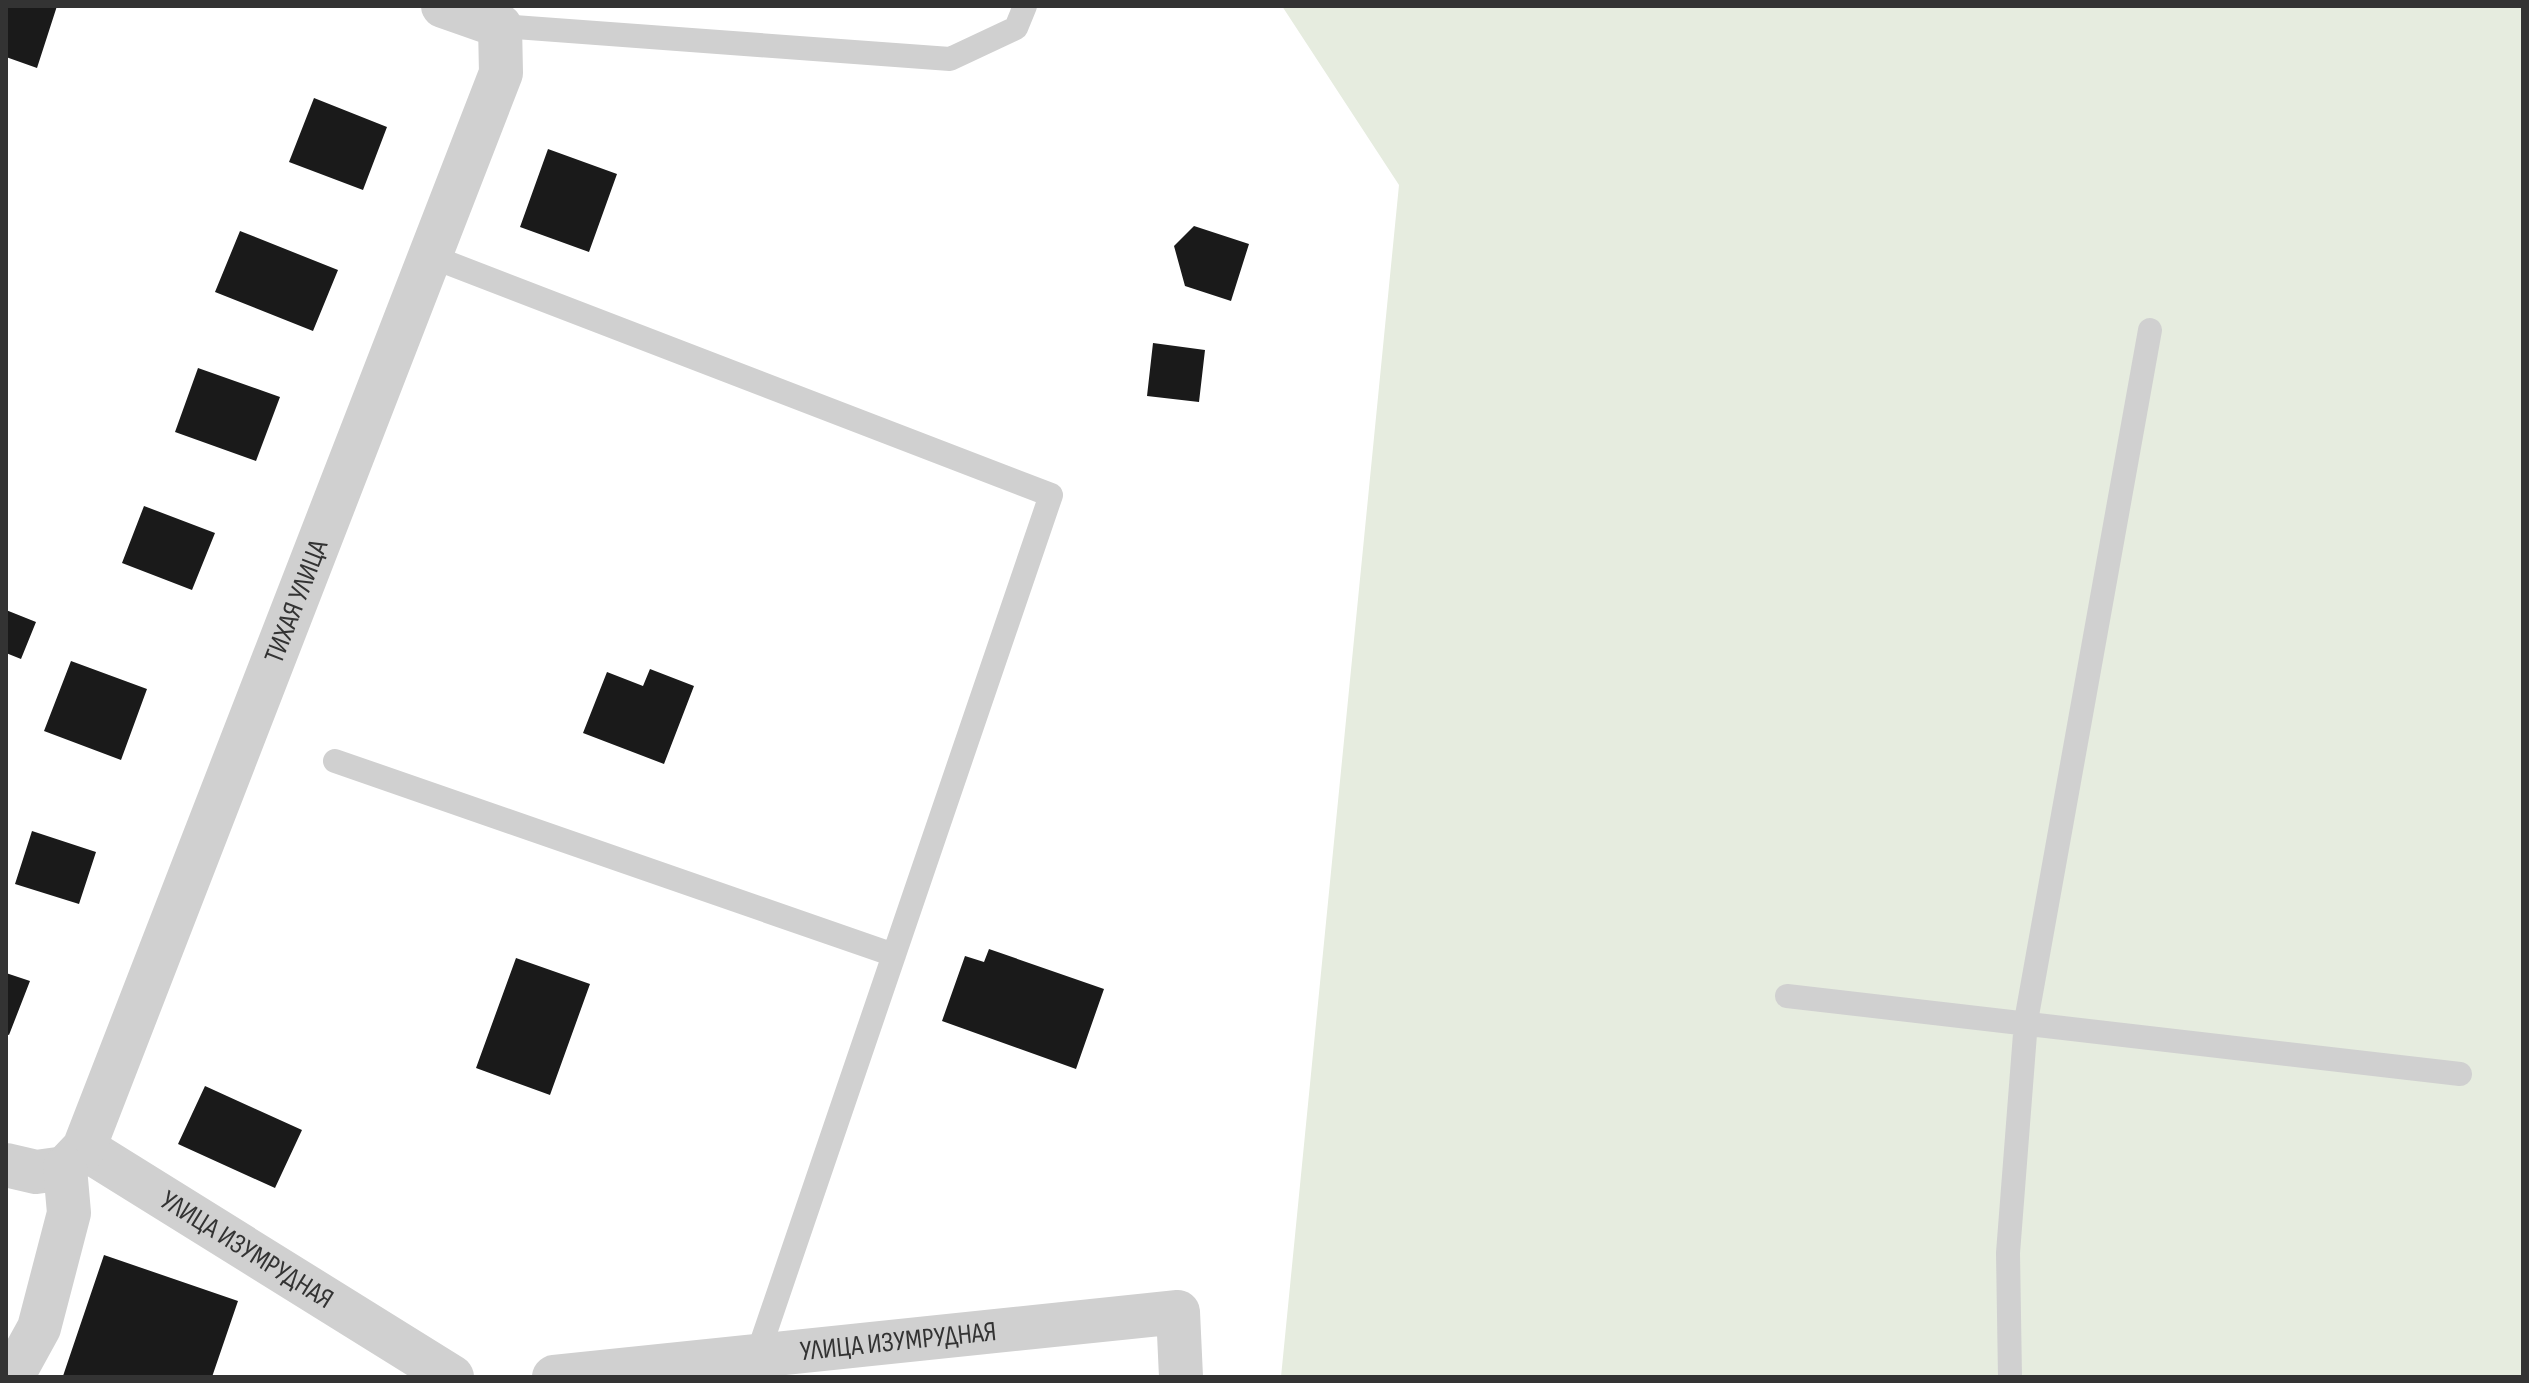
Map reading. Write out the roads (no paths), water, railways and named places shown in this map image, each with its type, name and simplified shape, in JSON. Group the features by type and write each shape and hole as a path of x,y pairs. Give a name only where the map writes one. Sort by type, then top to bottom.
{"street":[{"path":"443,6 500,26"},
{"name":"ТИХАЯ УЛИЦА","path":"75,1158 501,73 500,26"},
{"path":"6,1165 36,1172 75,1158 69,1213 39,1328 12,1377"},
{"name":"УЛИЦА ИЗУМРУДНАЯ","path":"75,1158 452,1377"},
{"name":"УЛИЦА ИЗУМРУДНАЯ","path":"554,1377 1178,1312 1181,1377"}],"lane":[{"path":"500,26 950,59 1016,28 1025,6"},
{"path":"430,256 1051,495 757,1356"},
{"path":"2010,1377 2008,1253 2026,1021 2150,330"},
{"path":"335,761 894,955"},
{"path":"1787,996 2026,1021 2460,1074"}]}
